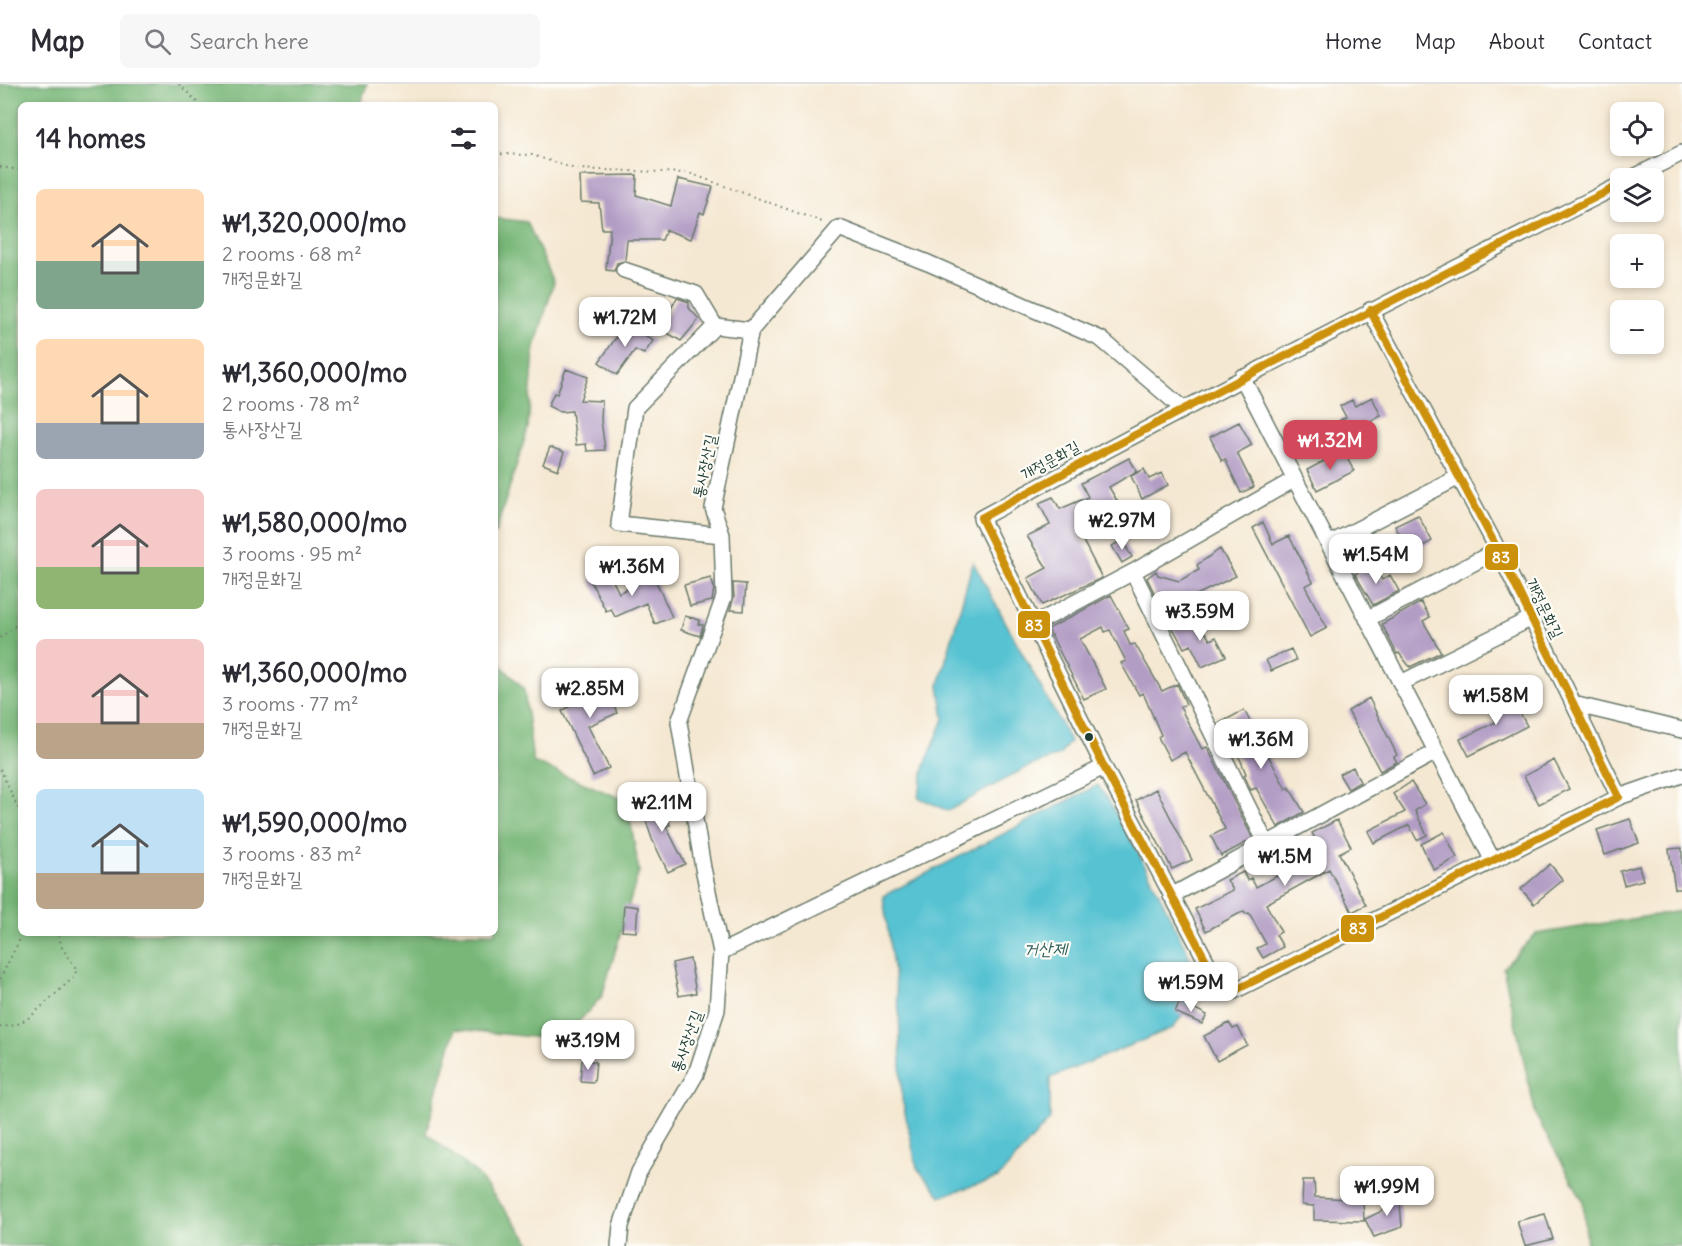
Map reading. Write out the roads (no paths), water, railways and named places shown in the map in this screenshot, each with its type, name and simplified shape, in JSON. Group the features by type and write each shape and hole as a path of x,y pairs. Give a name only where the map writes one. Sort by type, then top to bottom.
{"street":[{"path":"1652,168 1682,153"},
{"name":"개정문화길","path":"1370,310 1498,550 1619,797 1234,991 1219,985 1171,896 1104,767 981,518 1182,408 1370,310 1610,190"},
{"name":"통사장산길","path":"619,1246 621,1226 639,1172 696,1074 717,1010 721,952 703,868 679,722 724,597 722,535 713,508 751,330 839,228 928,263 1101,339 1182,408"},
{"path":"624,270 696,294 715,326"},
{"path":"715,326 751,330"},
{"path":"715,326 635,408 619,524 722,535"},
{"path":"1242,377 1493,861"},
{"path":"1329,544 1459,477"},
{"path":"1033,625 1133,572 1295,480"},
{"path":"1368,619 1498,550"},
{"path":"1133,572 1267,845"},
{"path":"1401,684 1530,619"},
{"path":"1572,704 1682,730"},
{"path":"1171,896 1436,752"},
{"path":"721,952 1104,767"},
{"path":"1619,797 1682,775"}],"water":[{"path":"973,562 1070,741 1060,755 1025,768 948,811 918,797 925,765 944,719 939,685"},
{"name":"거산제","path":"1098,785 1151,877 1194,968 1201,989 1173,1028 1050,1078 1050,1119 998,1178 941,1196 917,1168 902,1099 899,1010 883,896"}]}
